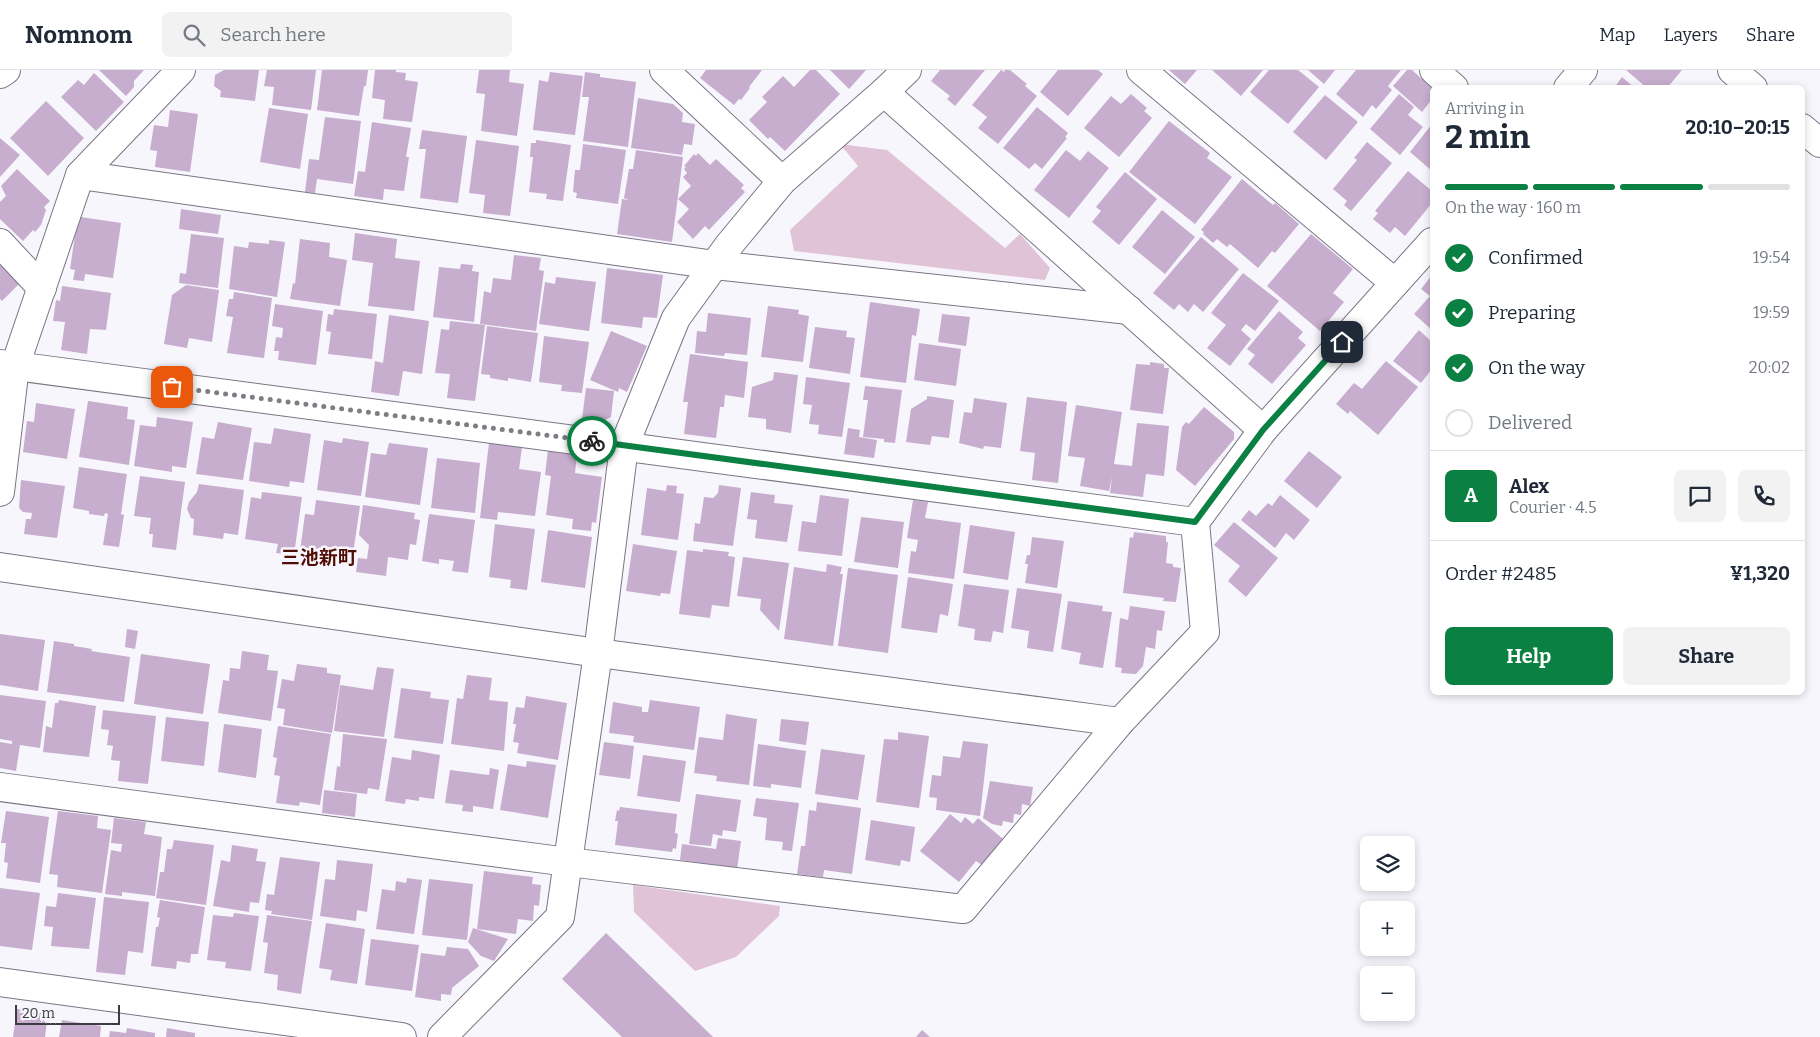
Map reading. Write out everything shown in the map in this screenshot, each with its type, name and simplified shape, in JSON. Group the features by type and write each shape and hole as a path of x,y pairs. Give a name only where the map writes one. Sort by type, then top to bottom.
{"street":[{"path":"0,74 6,70"},
{"path":"0,492 8,365 42,288 80,175 181,70"},
{"path":"664,70 782,181"},
{"path":"442,1037 560,917 598,653 624,446 676,318 715,265 782,181 907,70"},
{"path":"1141,70 1395,284"},
{"path":"1434,70 1451,85"},
{"path":"1570,85 1583,70"},
{"path":"1732,70 1750,85"},
{"path":"884,92 1263,430"},
{"path":"1805,130 1820,142"},
{"path":"80,175 715,265 1128,310"},
{"path":"0,242 42,288"},
{"path":"0,787 568,862 963,909 1120,722 1205,632 1195,522 1263,430 1430,244"},
{"path":"8,365 1195,522"},
{"path":"0,567 598,653 1120,722"},
{"path":"0,982 402,1037"}],"shaded area":[{"path":"840,144 887,150 1005,248 1020,234 1050,268 1045,280 794,251 790,230 858,166"},
{"path":"633,885 780,906 779,916 736,957 695,971 634,912"}],"building":[{"path":"99,70 144,70 134,81 134,87 126,96"},
{"path":"224,70 259,70 255,101 220,97 221,91 214,86 215,75"},
{"path":"267,70 316,70 311,110 272,105 274,87 264,86"},
{"path":"322,70 368,70 359,116 317,110"},
{"path":"375,70 396,70 396,72 406,73 405,80 418,82 412,122 383,119 385,100 372,98"},
{"path":"479,70 510,70 509,82 524,84 517,136 481,131 485,94 476,93"},
{"path":"706,70 762,70 741,100 739,99 734,105 700,78"},
{"path":"810,70 816,70 840,94 785,151 770,137 768,139 749,120 767,102 762,97 783,76 794,87"},
{"path":"830,70 866,70 849,89"},
{"path":"940,70 985,70 955,106 947,99 950,96 931,81"},
{"path":"1001,70 1004,72 1005,70 1010,70 1027,84 1025,86 1037,96 998,144 978,128 987,117 972,105"},
{"path":"1058,70 1098,70 1103,74 1068,116 1040,92"},
{"path":"1169,70 1197,70 1185,84"},
{"path":"1212,70 1263,70 1241,96"},
{"path":"1269,70 1298,70 1319,87 1288,124 1250,92"},
{"path":"1308,70 1335,70 1324,84"},
{"path":"1356,70 1401,70 1388,86 1392,90 1376,109 1372,105 1363,117 1336,94"},
{"path":"1407,70 1412,70 1430,86 1430,102 1422,112 1393,86"},
{"path":"1626,70 1682,70 1670,85 1644,85"},
{"path":"550,72 583,76 575,135 533,130 539,80 548,82"},
{"path":"585,72 600,74 600,77 636,82 628,147 583,141 589,97 582,97"},
{"path":"94,73 124,102 96,131 61,97 78,80 84,85"},
{"path":"1622,77 1631,85 1616,85"},
{"path":"1131,94 1147,108 1144,111 1152,118 1119,157 1084,128 1111,96 1121,104"},
{"path":"1399,94 1414,107 1408,115 1423,127 1400,155 1370,129"},
{"path":"1325,95 1358,122 1326,160 1293,132"},
{"path":"638,98 673,104 683,113 682,122 695,124 692,145 684,144 682,155 631,148"},
{"path":"46,101 84,138 48,176 10,138"},
{"path":"1037,107 1068,133 1065,137 1067,138 1042,169 1035,163 1029,169 1003,148"},
{"path":"269,108 308,114 300,169 260,162"},
{"path":"170,110 198,114 190,172 155,167 157,151 150,150 154,125 168,127"},
{"path":"325,117 361,121 353,184 317,179 315,193 305,192 309,159 319,160"},
{"path":"1169,121 1210,153 1207,158 1232,177 1195,224 1129,172"},
{"path":"372,122 411,128 406,157 409,157 404,191 384,189 383,200 354,196 358,171 365,172"},
{"path":"1430,127 1430,169 1410,152"},
{"path":"422,130 467,136 458,203 420,198 426,149 419,149"},
{"path":"0,138 20,155 0,177"},
{"path":"476,140 519,146 510,216 483,213 485,195 469,193"},
{"path":"536,140 571,145 563,201 546,199 547,194 529,192 533,157 530,157 531,143 536,143"},
{"path":"1367,142 1392,163 1351,211 1344,205 1347,201 1333,189 1357,160 1354,158"},
{"path":"583,144 626,150 618,204 576,198 577,193 573,192 575,170 580,170"},
{"path":"636,150 683,157 672,242 617,234 622,199 629,200 624,198 629,169 633,169"},
{"path":"1066,150 1080,161 1088,151 1109,168 1069,218 1034,190"},
{"path":"698,153 710,165 716,159 744,185 741,188 745,192 709,230 705,226 693,239 677,222 689,209 678,199 691,186 683,177 687,173 684,166 694,154 696,156"},
{"path":"17,169 50,201 44,207 46,210 41,225 35,232 33,230 23,241 0,219 0,202 6,196 1,186"},
{"path":"1408,171 1430,189 1430,205 1405,236 1395,227 1390,233 1373,219 1378,213 1375,211"},
{"path":"1125,172 1157,199 1119,245 1092,222 1101,211 1096,207"},
{"path":"1242,179 1273,205 1275,203 1299,224 1275,253 1272,251 1258,268 1230,244 1227,247 1217,239 1213,243 1201,230"},
{"path":"181,209 221,215 218,234 179,229"},
{"path":"1162,210 1195,237 1165,274 1132,247"},
{"path":"81,217 121,223 113,278 85,274 84,281 73,280 75,270 70,269 75,235"},
{"path":"355,233 397,239 395,258 420,261 414,311 368,306 373,263 352,260"},
{"path":"191,234 224,238 218,288 179,283 180,273 186,274"},
{"path":"1311,234 1353,269 1333,293 1344,302 1320,331 1267,286"},
{"path":"1201,237 1239,269 1203,312 1194,304 1188,312 1179,304 1174,310 1153,293"},
{"path":"300,239 330,243 329,257 347,260 340,306 290,299 293,283 295,284"},
{"path":"269,240 285,242 277,297 229,289 234,246 248,248 249,242 269,244"},
{"path":"514,255 541,258 539,270 544,271 536,331 480,324 484,291 491,293 493,278 511,280"},
{"path":"0,258 23,280 2,301 0,299"},
{"path":"461,264 473,265 472,271 479,272 474,322 433,317 439,267 460,269"},
{"path":"607,268 663,275 657,318 643,317 642,328 601,323"},
{"path":"1243,273 1279,301 1255,331 1246,324 1241,330 1251,339 1230,366 1207,348 1226,325 1211,313"},
{"path":"556,277 596,282 589,331 539,324 545,282 555,284"},
{"path":"1430,278 1430,296 1421,289"},
{"path":"186,285 219,290 212,342 189,338 187,348 164,344 172,295"},
{"path":"62,286 111,293 106,330 90,329 87,354 61,350 65,322 53,321 56,300 60,301"},
{"path":"234,292 272,298 264,358 227,353 233,317 226,316 229,299 233,299"},
{"path":"1430,296 1430,328 1414,314"},
{"path":"870,302 920,309 916,336 912,335 906,383 860,377"},
{"path":"275,304 323,311 316,365 278,360 279,351 274,351 276,337 282,338 283,328 272,326"},
{"path":"768,306 799,310 798,314 809,316 803,362 761,357"},
{"path":"334,309 377,314 372,359 328,354 331,332 326,331 328,314 333,315"},
{"path":"1279,311 1303,332 1298,338 1306,345 1272,384 1248,364 1255,355 1247,349"},
{"path":"708,313 751,318 747,355 725,353 724,356 695,353 697,331 706,332"},
{"path":"942,314 970,317 966,346 938,342"},
{"path":"389,315 429,321 422,374 403,371 399,396 371,392 375,361 383,363"},
{"path":"450,321 485,325 475,401 447,398 450,374 435,373 441,329 449,330"},
{"path":"487,326 538,333 531,382 508,378 508,381 490,378 490,375 481,374"},
{"path":"815,327 847,331 846,337 855,338 850,374 809,368"},
{"path":"1419,330 1430,340 1430,372 1421,383 1393,361"},
{"path":"611,331 647,346 627,392 619,388 618,392 590,380"},
{"path":"544,336 589,342 582,393 561,391 562,385 539,382"},
{"path":"919,343 961,349 956,386 914,380"},
{"path":"690,354 748,362 744,398 725,395 724,407 720,407 716,438 684,434 688,402 683,402"},
{"path":"1386,361 1418,387 1378,435 1350,411 1348,414 1336,404 1354,383 1362,389"},
{"path":"1150,362 1164,364 1164,368 1169,368 1163,414 1130,410 1136,364 1150,365"},
{"path":"774,372 798,375 791,433 766,429 766,419 748,417 752,387 773,380"},
{"path":"806,377 850,383 842,437 818,434 819,425 809,424 812,405 803,404"},
{"path":"865,386 902,390 895,443 884,442 884,439 863,437 868,400 863,400"},
{"path":"586,388 614,391 611,417 601,422 582,419"},
{"path":"927,396 954,400 949,438 932,436 930,445 906,442 911,409 927,399"},
{"path":"1027,397 1067,402 1058,483 1032,480 1035,453 1020,451"},
{"path":"974,398 1007,403 1001,448 984,446 983,449 959,443 964,412 972,413"},
{"path":"88,401 128,407 127,419 135,420 129,465 79,457"},
{"path":"36,403 75,409 67,459 23,452 27,421 34,422"},
{"path":"1076,405 1122,412 1114,464 1132,466 1137,423 1169,426 1164,476 1146,474 1143,497 1110,493 1112,477 1109,491 1080,486 1085,458 1068,456"},
{"path":"1204,407 1234,432 1234,439 1195,486 1176,470 1182,427 1186,422 1189,424"},
{"path":"157,417 193,422 186,468 172,466 172,472 134,466 140,425 156,427"},
{"path":"218,422 252,428 243,480 196,474 202,437 214,439"},
{"path":"274,428 311,434 304,483 290,481 289,487 249,481 254,442 271,444"},
{"path":"848,428 860,430 859,437 877,440 874,458 844,454"},
{"path":"343,438 369,442 361,496 317,490 324,440 342,443"},
{"path":"389,443 428,448 420,505 365,497 371,453 386,455"},
{"path":"489,443 522,447 519,469 541,472 535,516 498,512 497,520 480,518"},
{"path":"548,450 577,454 575,473 602,477 596,523 592,522 591,531 572,529 573,519 546,515 551,476 545,475"},
{"path":"1309,451 1342,477 1317,508 1284,481"},
{"path":"437,458 480,463 475,513 431,508"},
{"path":"79,467 127,474 121,514 124,515 119,547 103,545 108,514 105,513 104,516 89,514 89,511 73,508"},
{"path":"140,476 185,482 176,550 152,547 153,534 149,534 151,518 134,516"},
{"path":"21,480 65,486 57,538 24,534 26,519 31,519 32,513 23,512 19,508"},
{"path":"199,484 244,490 238,535 224,533 223,539 193,535 194,519 191,518 187,509 189,502 197,492"},
{"path":"667,485 677,486 676,493 684,494 678,540 641,535 647,488 666,491"},
{"path":"719,485 741,488 733,546 693,541 695,523 700,524 704,497 713,498 718,493"},
{"path":"262,492 302,497 294,555 276,553 278,544 245,539 251,497 261,499"},
{"path":"751,492 775,495 774,503 793,505 787,542 755,538 757,520 747,519"},
{"path":"820,495 849,499 842,556 798,551 802,521 816,523"},
{"path":"1280,495 1310,520 1294,540 1286,533 1275,548 1241,520 1249,510 1256,516 1268,503 1272,506"},
{"path":"316,500 360,506 353,554 312,549 312,553 300,551 305,514 314,515"},
{"path":"913,500 928,502 925,518 961,523 954,579 908,573 911,551 916,552 918,540 907,538"},
{"path":"363,505 415,513 414,519 420,520 416,545 410,544 408,560 388,557 386,576 356,572 358,558 367,559 369,545 359,535"},
{"path":"429,514 475,520 468,573 452,571 454,561 439,559 439,564 422,561"},
{"path":"861,517 904,522 898,568 854,562"},
{"path":"1234,522 1278,558 1246,597 1228,581 1240,566 1214,545"},
{"path":"495,524 535,529 527,590 510,588 511,580 489,577"},
{"path":"970,525 1015,532 1008,580 963,573"},
{"path":"548,530 592,537 585,588 541,582"},
{"path":"1134,532 1166,536 1166,542 1168,542 1166,563 1173,564 1173,567 1181,568 1176,602 1163,601 1164,598 1123,593 1130,537 1133,538"},
{"path":"1032,537 1064,541 1057,588 1025,583 1028,564 1025,564 1027,555 1030,555"},
{"path":"633,544 677,551 670,594 661,593 660,596 626,591"},
{"path":"703,549 729,552 728,556 735,557 729,607 712,605 710,618 679,614 687,550 703,552"},
{"path":"743,557 789,563 779,631 760,610 761,599 737,596"},
{"path":"827,564 842,567 840,574 843,574 833,646 784,639 794,567 826,572"},
{"path":"848,568 898,575 888,653 838,646"},
{"path":"908,577 953,584 948,616 940,614 937,633 901,628"},
{"path":"964,584 1009,590 1003,633 993,631 991,642 974,640 975,629 958,626"},
{"path":"1017,588 1062,594 1053,652 1027,648 1029,631 1011,628"},
{"path":"1068,601 1103,606 1102,611 1112,612 1103,668 1079,664 1081,653 1061,649"},
{"path":"1130,606 1165,611 1162,631 1157,630 1155,649 1146,647 1143,666 1136,674 1121,673 1122,668 1115,667 1120,618 1128,620"},
{"path":"127,629 138,631 135,649 125,647"},
{"path":"0,634 45,640 38,691 0,685"},
{"path":"54,641 74,644 74,646 92,649 91,651 130,657 124,702 47,692"},
{"path":"242,651 269,655 267,670 278,671 271,721 218,713 223,680 229,681 230,668 240,669"},
{"path":"141,654 210,664 203,714 134,704"},
{"path":"297,664 327,668 327,673 341,675 332,733 283,725 285,709 277,708 282,679 294,681"},
{"path":"377,667 394,669 384,737 334,731 340,685 373,690"},
{"path":"467,675 492,678 489,700 508,702 504,751 451,744 457,698 463,699"},
{"path":"401,688 431,692 430,698 449,700 443,744 394,738"},
{"path":"0,695 46,701 40,748 20,745 16,771 0,768 0,742 12,744 12,741 0,739"},
{"path":"526,696 567,703 558,760 517,753 519,743 513,742 516,724 513,724 516,707 524,708"},
{"path":"59,700 96,706 89,757 43,752 46,726 52,728 55,703 58,703"},
{"path":"650,700 700,707 694,750 633,742 634,736 609,733 613,702 642,707 642,712 648,712"},
{"path":"103,710 156,716 148,784 118,781 120,761 111,760 113,746 107,745 109,730 101,729"},
{"path":"726,714 757,719 749,785 716,781 717,776 694,773 699,737 723,740"},
{"path":"166,717 209,722 204,766 161,761"},
{"path":"781,719 809,722 806,745 779,741"},
{"path":"224,724 262,729 256,778 218,772"},
{"path":"278,726 331,734 320,805 300,802 299,806 276,803 280,776 274,775 277,758 273,757"},
{"path":"898,732 929,736 919,808 876,802 884,739 898,740"},
{"path":"343,734 387,739 379,790 368,788 367,794 334,790 337,766 340,767"},
{"path":"963,741 988,744 980,816 936,810 937,798 929,797 932,775 941,776 943,756 960,758"},
{"path":"604,742 634,746 630,779 599,775"},
{"path":"758,744 806,751 801,788 771,784 771,788 753,786"},
{"path":"821,749 865,755 858,800 815,794"},
{"path":"412,750 440,755 434,799 419,797 419,801 406,799 405,804 385,801 392,757 411,760"},
{"path":"643,755 686,761 680,802 637,796"},
{"path":"527,761 556,765 548,818 500,810 508,764 526,767"},
{"path":"490,768 499,770 493,809 473,806 473,812 462,811 463,805 445,803 450,770 489,775"},
{"path":"990,781 1033,787 1030,806 1022,804 1021,815 1014,814 1013,823 1003,821 1002,826 992,824 983,818"},
{"path":"324,790 357,794 355,817 322,813"},
{"path":"696,794 741,800 736,832 723,830 722,836 713,834 711,846 689,844"},
{"path":"756,798 799,803 792,851 782,850 783,842 765,840 767,818 753,816"},
{"path":"817,802 861,808 852,874 824,870 823,877 797,874 801,846 805,846 809,810 816,811"},
{"path":"620,807 677,814 675,833 678,834 676,849 673,848 672,852 615,845 618,821 615,821 617,810 619,811"},
{"path":"6,811 49,817 40,883 6,878 8,863 4,862 6,843 1,843"},
{"path":"58,811 98,816 97,828 111,830 102,893 57,887 58,875 49,874"},
{"path":"950,814 961,823 965,817 973,824 978,818 1003,839 982,865 976,861 959,882 920,851"},
{"path":"114,818 146,822 144,834 162,837 155,896 122,892 122,896 105,894 111,850 121,852 122,844 111,843"},
{"path":"871,820 915,827 910,862 901,860 900,866 865,860"},
{"path":"718,838 741,841 737,869 680,860 682,844 716,849"},
{"path":"174,840 214,845 206,905 156,898 160,872 164,872 167,849 172,849"},
{"path":"232,845 258,849 256,861 266,862 259,903 250,902 249,912 213,906 221,860 230,862"},
{"path":"280,857 320,862 312,920 271,914 272,911 265,910 267,894 274,895"},
{"path":"337,860 373,864 367,912 357,910 356,921 320,916 325,879 335,880"},
{"path":"484,871 533,877 532,884 541,885 539,906 534,905 533,921 518,919 516,934 477,929"},
{"path":"407,878 422,880 414,934 376,929 382,889 395,891 396,881 406,883"},
{"path":"429,879 473,884 467,940 422,935"},
{"path":"0,888 40,893 32,950 0,946"},
{"path":"58,893 96,898 89,949 51,946 53,927 44,926 46,906 56,907"},
{"path":"104,897 149,902 143,953 128,951 125,975 96,972"},
{"path":"160,900 205,907 198,954 191,954 190,963 177,961 176,969 151,966 156,927 158,927 160,918 157,917"},
{"path":"234,913 259,916 251,971 225,968 226,962 207,960 213,915 233,917"},
{"path":"267,915 312,921 301,994 277,990 278,975 264,973 268,943 263,942"},
{"path":"326,923 365,929 357,984 330,980 332,970 319,968"},
{"path":"473,928 508,939 494,961 481,956 468,942"},
{"path":"606,933 713,1037 622,1037 562,979"},
{"path":"371,939 419,945 412,991 365,985"},
{"path":"447,947 468,949 479,966 452,988 451,995 441,994 441,1001 415,997 421,953 445,956"},
{"path":"17,1009 48,1014 45,1037 13,1037"},
{"path":"62,1020 101,1026 100,1037 59,1037"},
{"path":"127,1028 155,1033 155,1037 109,1037 110,1031 126,1033"},
{"path":"167,1028 195,1033 195,1037 166,1037"},
{"path":"922,1030 930,1037 916,1037"}],"way so far":[{"path":"172,387 592,441"}],"district":[{"name":"三池新町","path":"319,557"}],"route":[{"path":"592,441 1195,522 1263,430 1342,342"}]}
